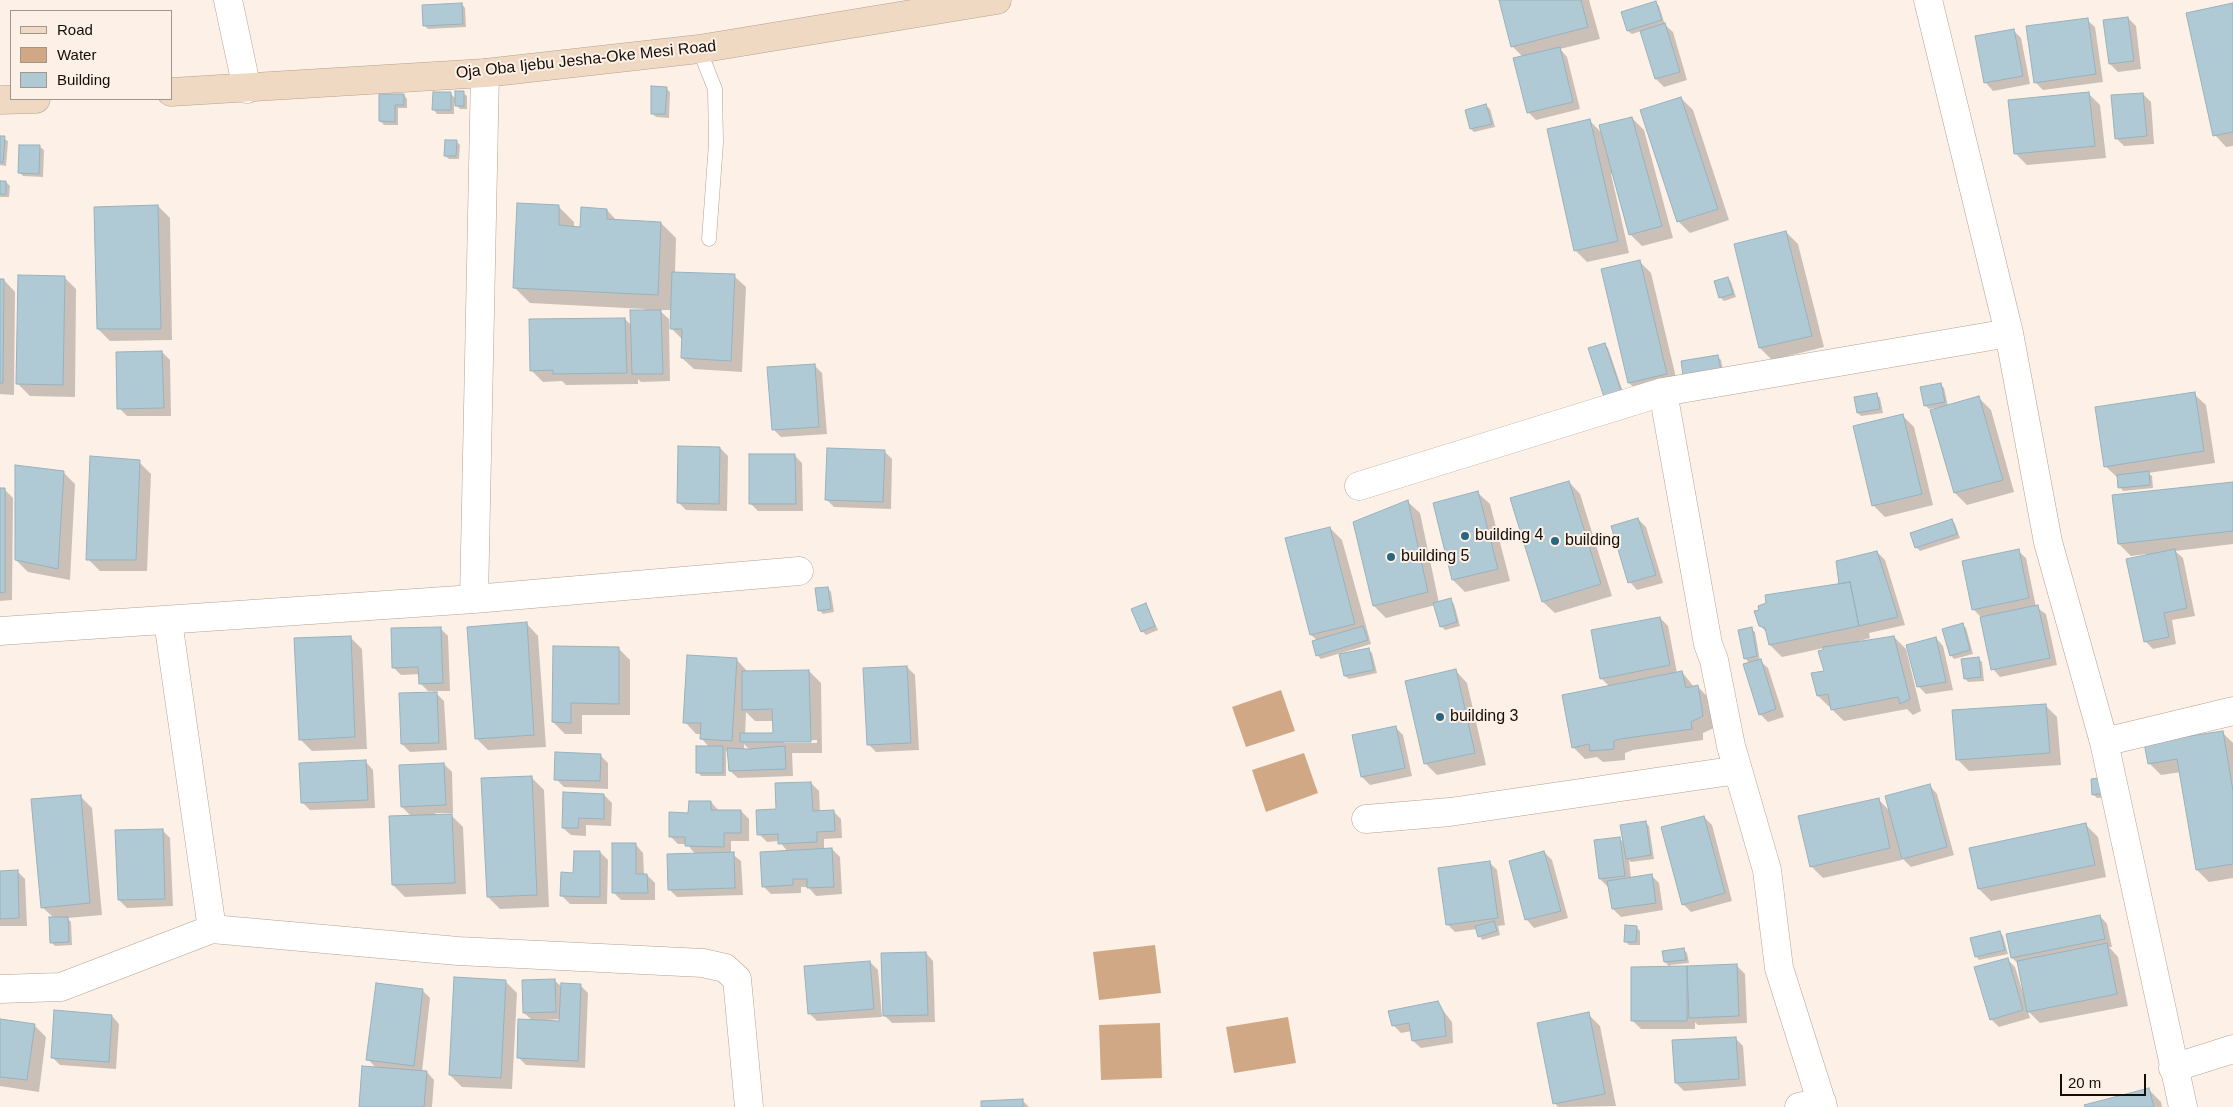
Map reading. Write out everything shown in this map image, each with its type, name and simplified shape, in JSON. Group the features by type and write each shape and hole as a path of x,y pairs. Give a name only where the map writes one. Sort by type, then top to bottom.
{"main road":[{"name":"Oja Oba Ijebu Jesha-Oke Mesi Road","path":"172,92 248,89 485,73 699,48 997,0"}],"street":[{"path":"228,0 248,89"},
{"path":"1928,0 2008,333 2048,542 2104,742 2183,1107"},
{"path":"474,599 485,73"},
{"path":"1358,486 1663,392 2008,333"},
{"path":"1663,392 1708,644 1714,660 1738,770 1768,870 1779,968 1815,1105"},
{"path":"0,631 474,599 798,571"},
{"path":"168,621 212,929"},
{"path":"2104,742 2233,711"},
{"path":"1366,820 1450,812 1738,770"},
{"path":"0,989 61,987 212,929 458,951 703,963 725,968 736,979 750,1107"},
{"path":"2174,1068 2233,1049"}],"lane":[{"path":"699,48 716,88 716,142 709,239"}],"water":[{"path":"1281,690 1295,731 1246,747 1232,707"},
{"path":"1304,753 1318,793 1266,812 1252,770"},
{"path":"1155,945 1161,993 1099,1000 1093,952"},
{"path":"1288,1017 1296,1063 1234,1073 1226,1027"},
{"path":"1160,1023 1162,1078 1101,1080 1099,1025"}],"building":[{"path":"1499,0 1581,0 1588,27 1511,47"},
{"path":"1656,1 1662,20 1627,31 1621,12"},
{"path":"462,3 463,24 423,26 422,5"},
{"path":"2233,3 2233,132 2213,136 2186,13"},
{"path":"2128,17 2134,61 2109,64 2103,20"},
{"path":"2088,18 2096,74 2034,83 2026,26"},
{"path":"1665,23 1680,72 1655,79 1640,31"},
{"path":"2014,29 2023,76 1984,83 1975,36"},
{"path":"1560,47 1573,102 1527,113 1513,58"},
{"path":"651,86 667,87 665,114 651,114"},
{"path":"455,91 464,91 464,106 455,106"},
{"path":"433,92 451,92 451,110 432,110"},
{"path":"2089,92 2095,146 2014,154 2008,100"},
{"path":"2143,93 2147,136 2115,139 2111,95"},
{"path":"379,94 404,94 404,105 395,105 395,122 379,121"},
{"path":"1681,97 1718,209 1677,222 1640,110"},
{"path":"1486,104 1492,124 1470,129 1465,110"},
{"path":"1632,117 1662,226 1629,235 1599,125"},
{"path":"1590,119 1618,241 1574,251 1547,129"},
{"path":"0,136 5,136 3,163 0,162"},
{"path":"445,140 457,140 456,156 444,156"},
{"path":"19,145 40,145 39,174 18,173"},
{"path":"0,181 6,181 6,194 0,194"},
{"path":"517,203 559,205 559,225 580,227 581,207 607,209 607,219 661,222 658,295 513,288"},
{"path":"158,205 161,329 97,329 94,207"},
{"path":"1786,231 1812,336 1759,348 1734,244"},
{"path":"1640,260 1667,374 1628,383 1601,269"},
{"path":"672,272 735,274 731,361 681,358 682,329 670,329"},
{"path":"18,275 65,276 63,385 16,384"},
{"path":"1728,277 1733,294 1719,298 1714,281"},
{"path":"0,279 4,279 3,383 0,383"},
{"path":"630,310 661,310 663,374 632,374"},
{"path":"625,318 627,373 553,374 553,370 530,371 529,319"},
{"path":"1605,343 1621,391 1604,397 1588,348"},
{"path":"162,351 164,408 117,409 116,352"},
{"path":"1718,355 1722,376 1684,383 1681,361"},
{"path":"815,364 819,427 772,430 767,367"},
{"path":"1941,383 1945,402 1924,406 1920,387"},
{"path":"2195,392 2204,451 2104,467 2095,407"},
{"path":"1877,393 1880,409 1857,413 1854,397"},
{"path":"1979,396 2003,480 1954,493 1930,410"},
{"path":"1903,414 1922,494 1872,506 1853,426"},
{"path":"678,446 720,447 719,504 677,503"},
{"path":"827,448 885,450 883,502 825,500"},
{"path":"749,454 795,454 796,504 749,504"},
{"path":"90,456 140,460 136,560 86,560"},
{"path":"15,465 64,471 58,569 15,560"},
{"path":"2149,471 2150,485 2118,488 2117,475"},
{"name":"building","path":"1569,481 1601,584 1542,602 1510,498"},
{"path":"2233,482 2233,531 2118,544 2112,495"},
{"path":"0,488 5,488 5,592 0,593"},
{"name":"building 4","path":"1478,491 1498,569 1452,580 1433,503"},
{"name":"building 5","path":"1408,500 1428,592 1373,606 1353,522"},
{"path":"1638,518 1656,575 1628,583 1611,526"},
{"path":"1952,519 1957,534 1915,548 1910,533"},
{"path":"1330,527 1355,624 1310,635 1285,538"},
{"path":"2019,549 2029,598 1972,610 1962,561"},
{"path":"2175,549 2187,608 2164,613 2169,637 2144,642 2126,559"},
{"path":"1877,551 1898,617 1859,626 1850,582 1839,584 1836,561"},
{"path":"1850,582 1859,626 1769,645 1765,628 1759,626 1754,611 1759,610 1758,606 1766,603 1765,595"},
{"path":"828,587 831,609 818,611 815,588"},
{"path":"1451,598 1457,622 1440,627 1433,603"},
{"path":"1146,603 1155,626 1141,632 1131,609"},
{"path":"2038,605 2050,658 1991,670 1980,617"},
{"path":"1660,617 1670,665 1600,679 1591,630"},
{"path":"527,622 534,735 475,739 467,627"},
{"path":"1963,623 1970,650 1950,656 1942,629"},
{"path":"1363,626 1368,640 1316,656 1312,641"},
{"path":"441,627 443,683 419,684 418,667 392,668 391,628"},
{"path":"1752,627 1757,656 1744,659 1738,630"},
{"path":"351,636 355,737 299,740 294,638"},
{"path":"1894,636 1910,699 1900,704 1898,697 1831,710 1828,694 1817,696 1811,673 1824,671 1818,651 1823,650 1823,647"},
{"path":"1936,637 1946,682 1917,687 1906,645"},
{"path":"553,646 619,647 619,704 571,703 571,723 552,722"},
{"path":"1369,648 1374,670 1344,676 1339,654"},
{"path":"687,655 737,658 732,741 700,739 701,723 683,723"},
{"path":"1979,657 1981,677 1964,679 1961,659"},
{"path":"1761,659 1776,709 1759,715 1743,664"},
{"path":"907,666 911,743 867,745 863,668"},
{"name":"building 3","path":"1456,669 1475,753 1424,764 1405,681"},
{"path":"809,670 811,742 740,742 740,733 773,733 772,709 742,710 742,671"},
{"path":"1682,671 1686,688 1698,685 1703,716 1691,722 1692,729 1620,739 1614,741 1614,749 1590,751 1589,744 1572,748 1562,695"},
{"path":"437,692 439,743 401,744 399,693"},
{"path":"2046,704 2050,753 1956,760 1952,710"},
{"path":"1396,726 1405,768 1361,777 1352,735"},
{"path":"2223,731 2233,791 2233,864 2196,870 2177,759 2148,764 2144,743"},
{"path":"696,746 723,746 723,773 696,773"},
{"path":"785,746 786,769 729,771 727,748 748,749"},
{"path":"555,752 601,754 600,781 554,780"},
{"path":"366,760 368,800 301,803 299,763"},
{"path":"444,763 446,805 401,807 399,765"},
{"path":"532,776 537,895 487,897 481,778"},
{"path":"2105,777 2106,793 2092,795 2091,779"},
{"path":"811,782 813,811 834,810 835,831 817,832 817,842 778,844 778,834 757,835 756,810 776,809 775,783"},
{"path":"1930,784 1947,847 1902,859 1885,796"},
{"path":"563,792 604,794 604,819 579,818 578,828 562,828"},
{"path":"81,795 90,903 41,908 31,799"},
{"path":"1879,798 1890,848 1810,867 1798,816"},
{"path":"689,801 711,801 711,810 741,810 741,833 724,833 724,847 685,846 685,837 669,837 669,812 688,813"},
{"path":"452,814 455,883 392,885 389,816"},
{"path":"1704,816 1725,893 1682,905 1661,827"},
{"path":"1646,821 1651,855 1626,859 1620,825"},
{"path":"2086,823 2095,865 1978,889 1969,848"},
{"path":"163,829 165,899 118,900 115,830"},
{"path":"1620,837 1625,876 1599,879 1594,840"},
{"path":"612,843 636,843 636,874 647,874 648,893 612,893"},
{"path":"832,848 834,887 807,888 807,879 793,879 793,885 762,887 760,852"},
{"path":"574,851 600,851 600,897 560,896 561,872 573,873"},
{"path":"1544,851 1561,911 1525,920 1509,861"},
{"path":"734,852 735,888 668,890 667,854"},
{"path":"1490,861 1498,918 1446,925 1438,868"},
{"path":"18,870 19,918 0,919 0,871"},
{"path":"1652,874 1656,903 1612,909 1607,881"},
{"path":"2100,915 2105,939 2011,958 2006,934"},
{"path":"49,917 68,917 69,942 50,943"},
{"path":"1494,921 1497,931 1478,937 1475,926"},
{"path":"1625,925 1637,926 1636,942 1624,942"},
{"path":"2000,931 2005,950 1975,957 1970,938"},
{"path":"2107,943 2117,994 2027,1012 2017,961"},
{"path":"1684,948 1686,960 1664,962 1662,951"},
{"path":"926,952 928,1015 883,1016 881,953"},
{"path":"2008,958 2023,1010 1990,1020 1974,967"},
{"path":"870,961 874,1009 808,1014 804,966"},
{"path":"1737,964 1739,1016 1689,1018 1687,966"},
{"path":"1687,966 1687,1021 1631,1021 1631,967"},
{"path":"454,977 506,980 501,1078 449,1075"},
{"path":"555,979 556,1012 523,1013 522,980"},
{"path":"376,983 423,989 414,1066 366,1060"},
{"path":"561,983 581,984 578,1061 517,1058 518,1019 559,1021"},
{"path":"1438,1001 1444,1013 1446,1036 1412,1041 1409,1023 1392,1026 1388,1011"},
{"path":"54,1010 112,1015 109,1062 51,1058"},
{"path":"1589,1012 1605,1094 1553,1104 1537,1023"},
{"path":"0,1019 35,1024 27,1080 0,1077"},
{"path":"1736,1037 1739,1079 1675,1083 1672,1040"},
{"path":"362,1066 427,1071 424,1107 359,1107"},
{"path":"2149,1088 2154,1107 2085,1107 2084,1105"},
{"path":"1023,1099 1023,1107 981,1107 981,1101"}],"place":[{"name":"building 4","path":"1465,536"},
{"name":"building","path":"1555,541"},
{"name":"building 5","path":"1391,557"},
{"name":"building 3","path":"1440,717"}]}
